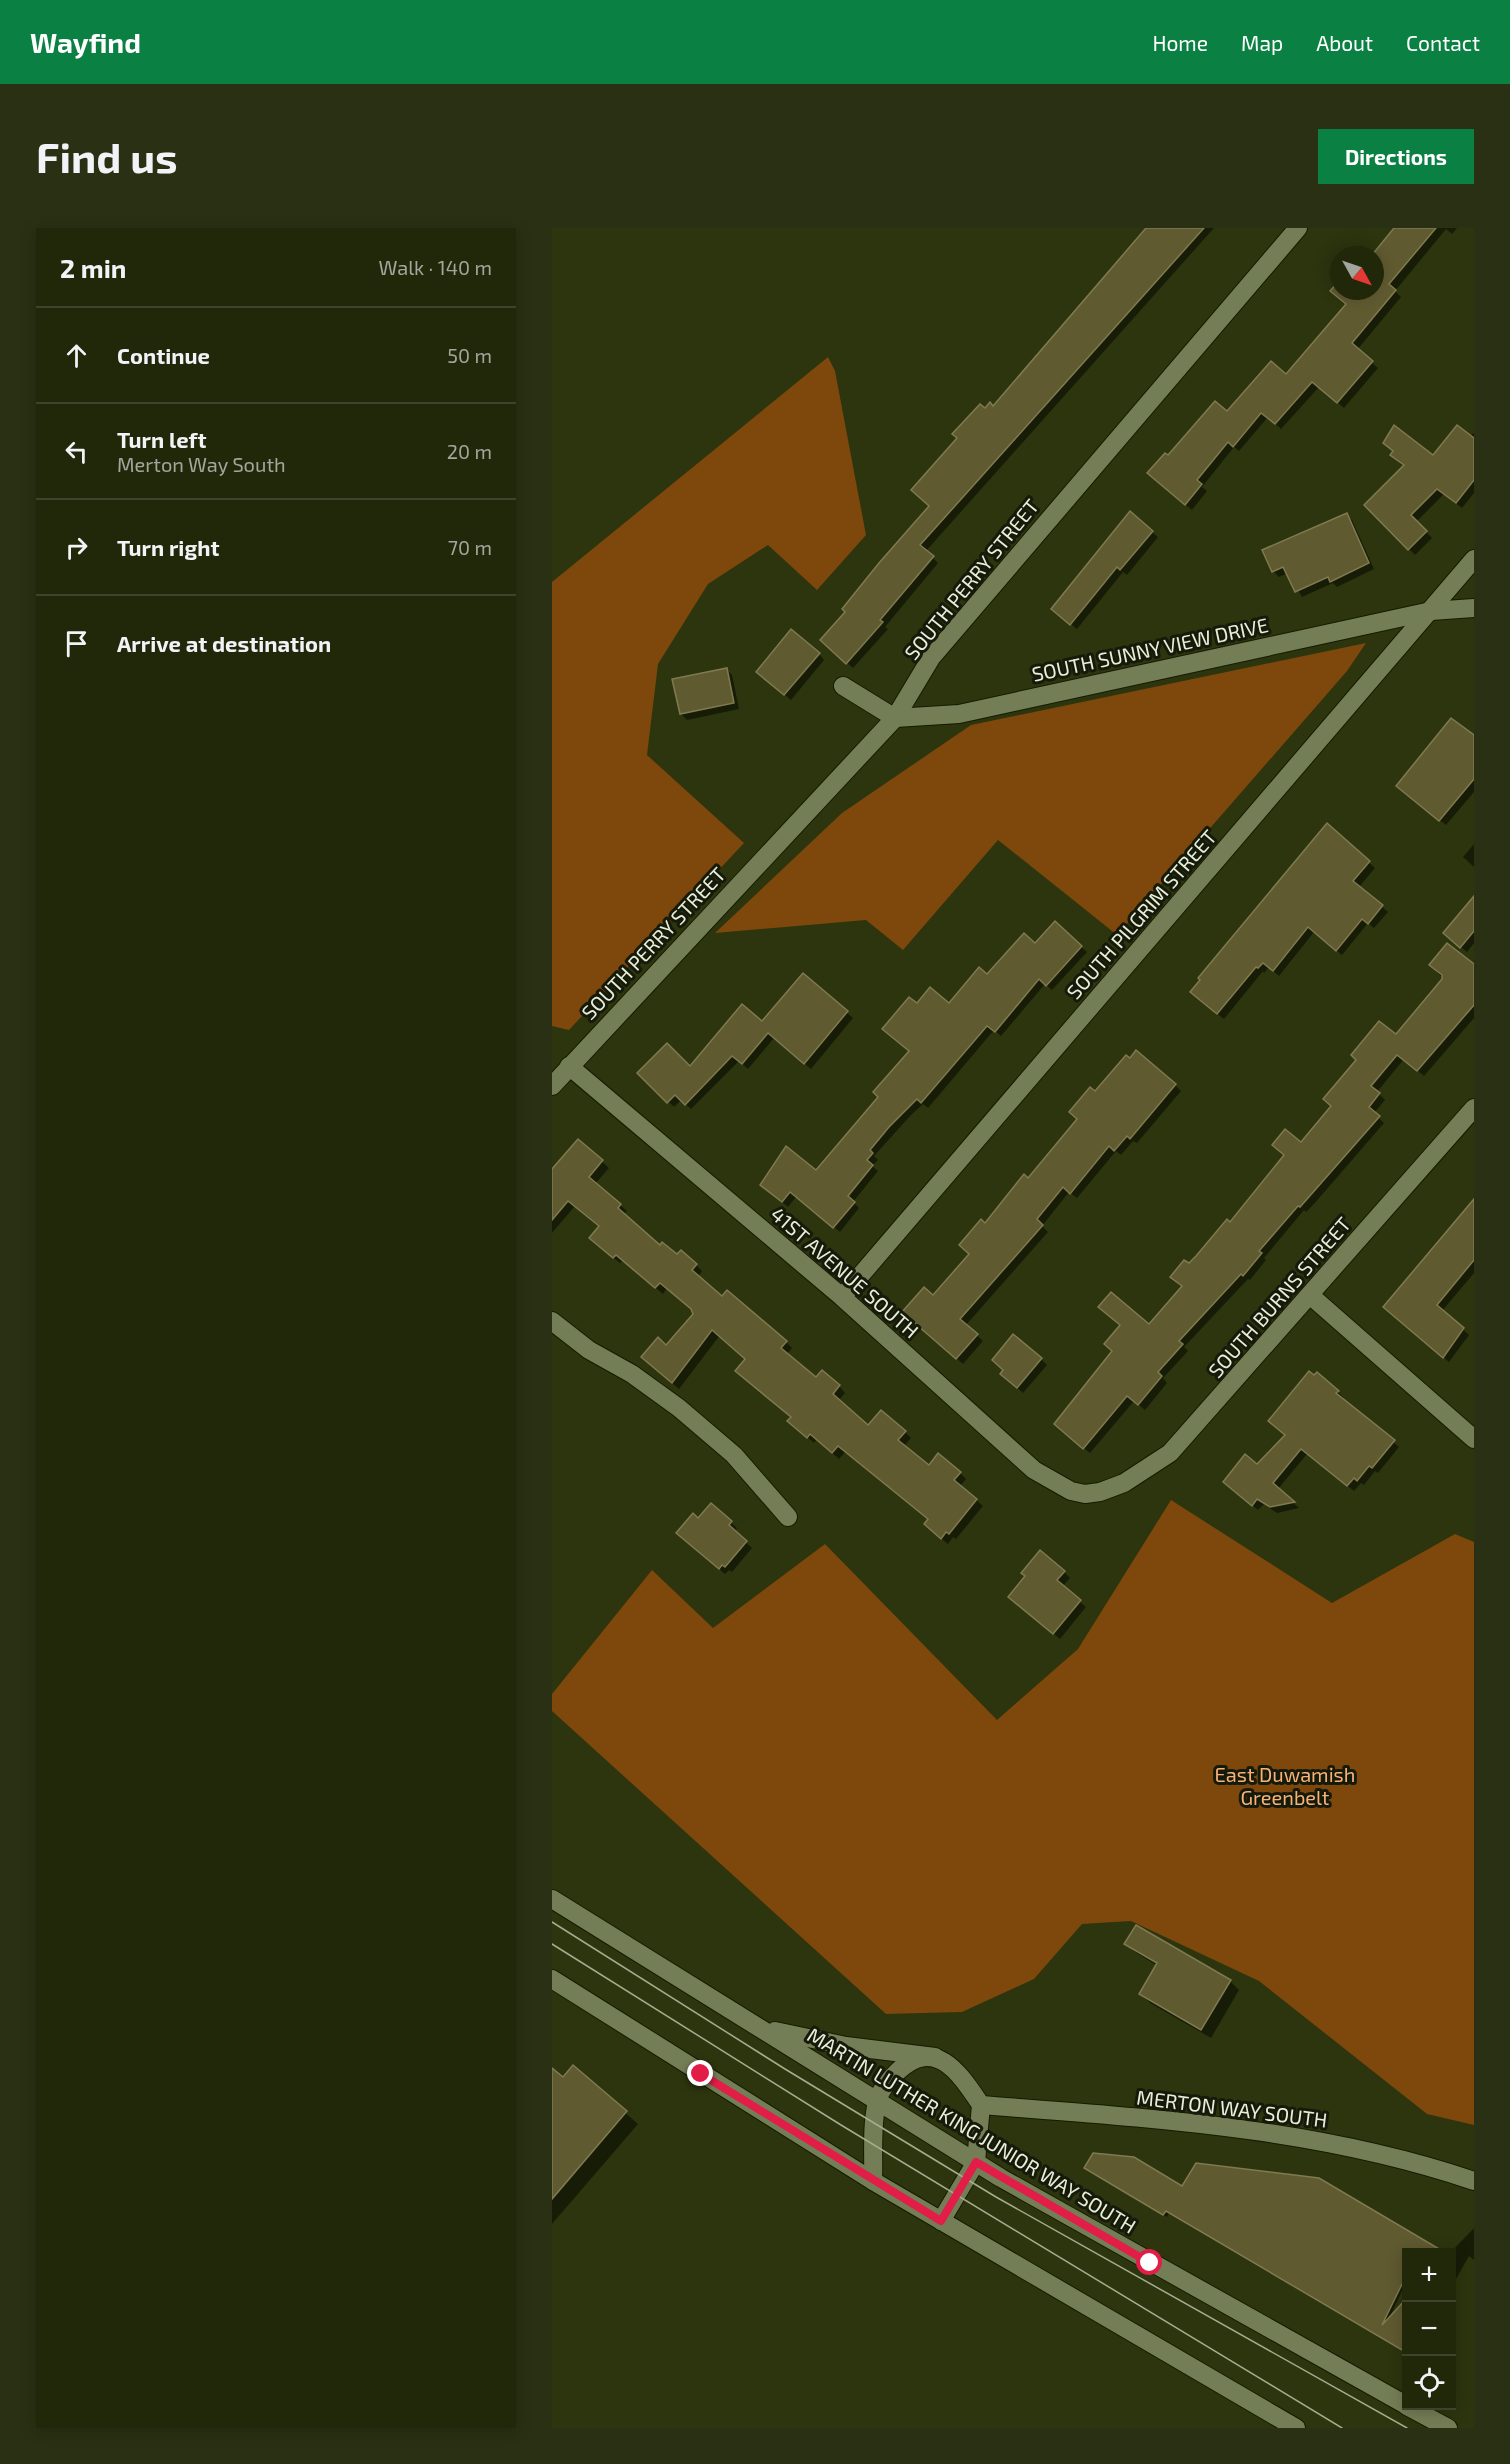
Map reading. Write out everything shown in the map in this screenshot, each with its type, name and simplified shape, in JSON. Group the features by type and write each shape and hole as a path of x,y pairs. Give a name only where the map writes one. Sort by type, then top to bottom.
{"street":[{"name":"SOUTH PERRY STREET","path":"552,1086 895,718 931,658 1298,228"},
{"name":"SOUTH PILGRIM STREET","path":"842,1297 1474,559"},
{"name":"SOUTH SUNNY VIEW DRIVE","path":"895,718 959,714 1431,611 1474,608"},
{"path":"843,686 895,718"},
{"name":"41ST AVENUE SOUTH","path":"569,1066 842,1297 1034,1470 1071,1491 1085,1494 1100,1492"},
{"name":"SOUTH BURNS STREET","path":"1100,1492 1124,1483 1170,1453 1311,1296 1474,1108"},
{"path":"1311,1296 1474,1439"},
{"path":"552,1321 589,1350 632,1374 679,1408 734,1455 788,1517"},
{"name":"MARTIN LUTHER KING JUNIOR WAY SOUTH","path":"552,1899 976,2162 1150,2263 1402,2402"},
{"path":"552,1979 873,2181 1296,2428"},
{"path":"760,2027 846,2046 935,2057 952,2066 981,2105 976,2162 941,2221"},
{"path":"873,2181 877,2101 890,2079 904,2065 918,2058 935,2057"},
{"name":"MERTON WAY SOUTH","path":"981,2105 1253,2130 1364,2148 1474,2181"},
{"name":"MARTIN LUTHER KING JUNIOR WAY SOUTH","path":"1416,2410 1448,2428"}],"green space":[{"path":"828,357 835,371 866,535 817,590 768,545 708,584 658,664 647,755 744,843 569,1030 552,1026 552,582"},
{"path":"1366,643 1347,671 1117,935 998,840 903,950 866,920 715,933 842,813 971,725"},
{"name":"East Duwamish Greenbelt","path":"1171,1500 1332,1603 1455,1534 1474,1542 1474,2125 1427,2114 1259,1981 1131,1921 1082,1924 1034,1979 962,2012 886,2014 552,1711 552,1694 652,1570 713,1628 825,1544 997,1720 1078,1649"}],"building":[{"path":"1146,228 1204,228 920,545 934,556 880,620 883,622 846,664 820,640 845,612 842,609 879,563 929,506 911,490 957,438 952,434 980,404 985,408 990,402 993,406"},
{"path":"1394,228 1436,228 1389,284 1396,290 1352,343 1373,361 1337,403 1312,382 1275,424 1261,413 1233,447 1228,442 1197,480 1202,484 1185,505 1147,473 1165,453 1168,455 1215,401 1227,411 1271,361 1286,374 1346,304 1341,300 1384,300 1384,246 1379,246"},
{"path":"1394,425 1433,455 1457,425 1474,438 1474,480 1456,503 1437,489 1411,515 1427,531 1408,550 1364,505 1404,465 1390,455 1393,451 1383,443"},
{"path":"1130,511 1153,531 1120,570 1117,567 1070,625 1051,609"},
{"path":"1347,513 1369,563 1330,582 1328,577 1295,592 1283,567 1272,572 1262,550"},
{"path":"791,629 820,653 784,695 756,672"},
{"path":"727,668 734,703 680,714 672,679"},
{"path":"1451,718 1474,735 1474,779 1439,821 1396,786"},
{"path":"1327,823 1370,861 1353,881 1383,905 1368,924 1362,919 1336,951 1308,927 1273,971 1263,963 1258,968 1256,967 1217,1014 1190,992 1200,980 1198,978"},
{"path":"1474,896 1474,931 1460,948 1443,933"},
{"path":"1055,921 1082,946 1046,986 1039,979 995,1032 987,1026 921,1103 917,1099 889,1127 870,1150 873,1153 867,1160 873,1165 848,1196 855,1202 833,1228 790,1192 782,1202 760,1185 786,1146 816,1170 878,1097 873,1092 909,1051 882,1029 909,997 917,1003 930,987 949,1003 979,967 987,974 1024,933 1035,943"},
{"path":"1447,943 1474,964 1474,1005 1417,1071 1397,1055 1371,1086 1380,1093 1369,1107 1380,1116 1259,1251 1262,1253 1243,1276 1241,1274 1179,1341 1183,1344 1158,1372 1162,1376 1138,1405 1127,1396 1083,1449 1054,1424 1112,1351 1104,1344 1120,1325 1098,1307 1111,1292 1149,1324 1182,1286 1170,1277 1184,1260 1189,1263 1196,1256 1227,1219 1230,1222 1284,1155 1272,1145 1285,1129 1301,1142 1331,1106 1323,1099 1356,1060 1351,1055 1379,1021 1396,1034 1442,979 1442,975 1429,965"},
{"path":"803,973 848,1011 804,1064 768,1033 742,1064 732,1056 685,1105 675,1095 667,1103 637,1073 667,1043 690,1066 742,1004 762,1021"},
{"path":"1136,1050 1176,1084 1130,1139 1127,1136 1114,1151 1109,1146 1070,1194 1063,1187 1037,1219 1043,1225 960,1319 978,1334 956,1359 902,1312 924,1287 933,1295 969,1254 959,1245 981,1219 985,1223 1024,1174 1028,1178 1077,1119 1069,1112 1090,1087 1095,1091 1126,1055 1130,1058"},
{"path":"578,1139 603,1160 589,1177 621,1204 618,1208 660,1245 662,1242 677,1254 681,1250 697,1264 692,1270 722,1296 727,1290 787,1341 781,1348 816,1377 822,1370 840,1385 833,1394 868,1425 881,1410 906,1431 898,1440 929,1465 938,1453 961,1472 954,1480 977,1499 949,1534 946,1532 941,1539 924,1524 928,1519 838,1446 832,1453 810,1434 807,1438 787,1421 791,1417 735,1371 745,1359 712,1330 672,1383 641,1357 658,1337 666,1345 693,1314 691,1309 660,1283 655,1288 616,1255 613,1258 589,1238 599,1226 568,1201 552,1220 552,1169"},
{"path":"1474,1199 1474,1260 1437,1305 1464,1328 1443,1358 1383,1307"},
{"path":"1013,1334 1042,1358 1017,1388 1000,1374 1003,1370 992,1360"},
{"path":"1309,1371 1314,1375 1317,1372 1339,1391 1336,1393 1395,1440 1372,1468 1369,1466 1357,1481 1354,1478 1347,1486 1301,1449 1273,1483 1295,1502 1270,1507 1257,1499 1252,1506 1223,1482 1245,1454 1257,1464 1285,1435 1268,1421"},
{"path":"711,1503 732,1521 729,1525 747,1541 725,1567 722,1565 719,1569 676,1533 693,1513 698,1518"},
{"path":"1040,1550 1065,1571 1057,1580 1081,1600 1053,1634 1008,1597 1025,1576 1021,1573"},
{"path":"1136,1925 1231,1980 1201,2030 1139,1994 1157,1963 1124,1944"},
{"path":"573,2065 627,2111 552,2199 552,2068 563,2077"},
{"path":"1093,2153 1134,2157 1182,2186 1196,2163 1319,2178 1438,2248 1402,2248 1402,2284 1382,2325 1402,2303 1402,2350 1166,2211 1163,2215 1084,2168"}],"tram line":[{"path":"552,1922 785,2069 996,2197 1407,2428"},
{"path":"552,1944 841,2125 1342,2428"}],"route":[{"path":"701,2074 941,2221 976,2162 1150,2263"}]}
